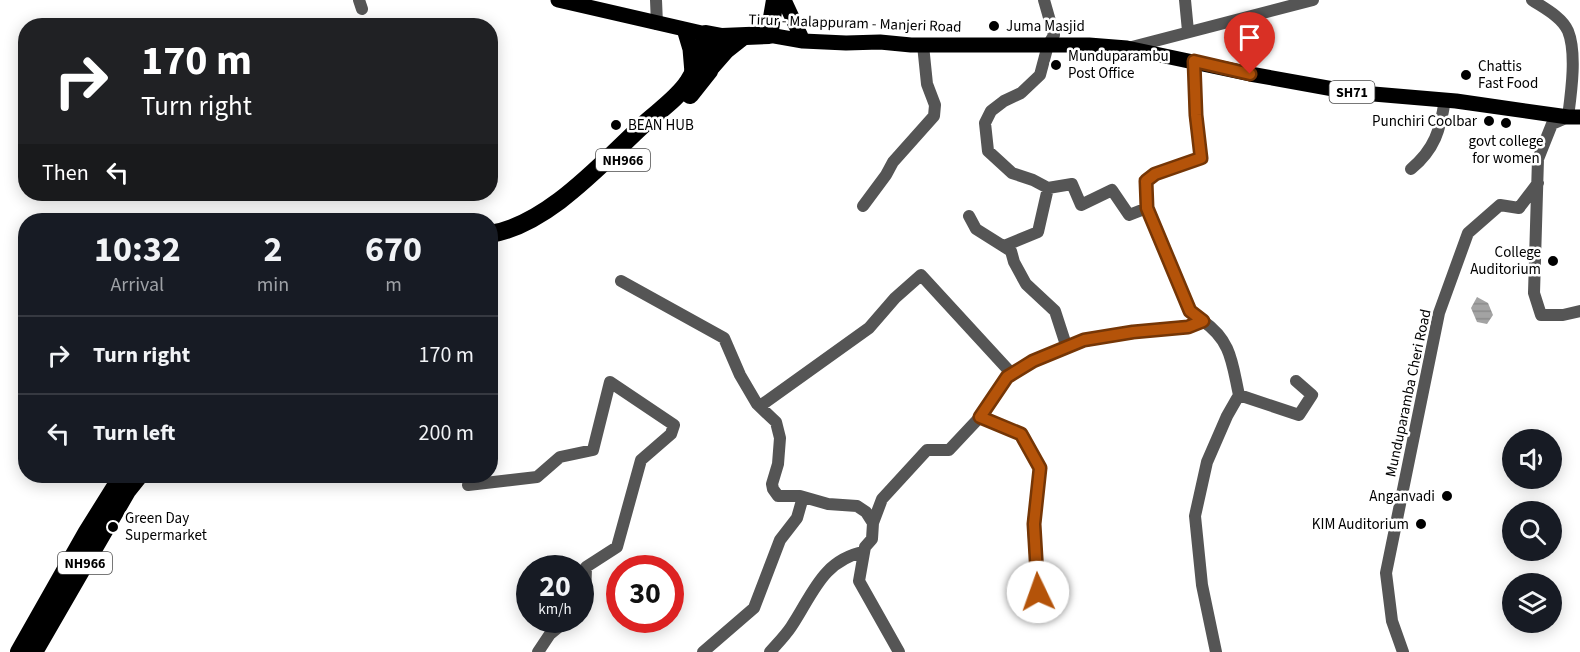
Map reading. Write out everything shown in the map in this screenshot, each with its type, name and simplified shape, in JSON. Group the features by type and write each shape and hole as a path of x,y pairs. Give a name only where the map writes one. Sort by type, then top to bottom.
{"highway":[{"path":"769,35 775,0"},
{"name":"Tirur - Malappuram - Manjeri Road","path":"714,36 769,35"},
{"name":"NH966","path":"498,244 531,233 580,198 695,90 714,36"},
{"name":"NH966","path":"498,233 527,222 578,185 701,73"},
{"name":"NH966","path":"19,652 118,483"},
{"name":"NH966","path":"34,652 133,483"}],"main road":[{"name":"Tirur - Malappuram - Manjeri Road","path":"558,0 714,36"},
{"path":"784,0 803,41"},
{"path":"684,29 701,73 746,36"},
{"name":"Tirur - Malappuram - Manjeri Road","path":"769,35 803,41 846,43 1089,45 1127,48 1350,92 1445,100 1574,117"}],"street":[{"path":"656,0 657,24"},
{"path":"1044,0 1054,35 1048,45 1040,75 1021,93 1004,101 991,111 985,123 988,151 1012,173 1048,188 1072,184 1081,205 1112,190 1129,215 1147,208"},
{"path":"1185,0 1188,32"},
{"path":"1127,48 1275,5 1313,0"},
{"path":"1532,0 1556,17 1568,31 1572,58 1574,117 1552,124 1538,159 1534,293 1541,315 1563,315 1580,311"},
{"path":"863,206 886,176 892,162 934,116 936,105 927,84 922,45"},
{"path":"1194,61 1196,115 1201,158 1155,174 1146,181 1147,208 1190,311 1217,330 1229,350 1239,395 1207,462 1195,516 1202,585 1216,652"},
{"path":"1411,169 1424,158 1441,128 1445,100"},
{"name":"Munduparamba Cheri Road","path":"1402,652 1392,621 1386,573 1439,313 1468,233 1500,205 1519,208 1538,183"},
{"path":"1004,246 1038,232 1048,188"},
{"path":"969,216 976,229 1011,251 1014,262 1026,284 1055,311 1067,348"},
{"path":"760,406 869,328 895,298 921,275 1008,373"},
{"path":"621,281 724,338 740,375 760,406 776,422 779,431 779,453 773,489 778,496 803,497 828,504 857,506 866,512 873,524"},
{"path":"899,652 859,580 864,552 872,539 873,524 882,500 927,450 949,450 980,417 1008,373 1033,361 1084,340 1133,332 1188,327 1203,321"},
{"path":"1239,395 1299,415 1312,395 1296,381"},
{"path":"498,482 537,477 560,457 593,450 610,382 674,425 671,434 641,460 617,548 594,562"},
{"path":"980,417 1021,434 1040,468 1034,524 1039,615"},
{"path":"468,485 485,483"},
{"path":"703,652 754,608 780,540 797,518 803,497"},
{"path":"770,652 791,627 814,586 832,567 849,555 864,552"},
{"path":"538,652 551,633"}],"shaded area":[{"path":"1477,297 1488,303 1493,315 1487,324 1477,322 1471,308"}],"place":[{"name":"Juma Masjid","path":"994,26"},
{"name":"Munduparambu Post Office","path":"1056,65"},
{"name":"Chattis Fast Food","path":"1466,75"},
{"name":"Punchiri Coolbar","path":"1489,121"},
{"name":"govt college for women","path":"1506,123"},
{"name":"BEAN HUB","path":"616,125"},
{"name":"College Auditorium","path":"1553,261"},
{"name":"Anganvadi","path":"1447,496"},
{"name":"KIM Auditorium","path":"1421,524"},
{"name":"Green Day Supermarket","path":"113,527"}],"route":[{"path":"1038,592 1034,524 1040,468 1021,434 980,417 1007,377 1033,361 1084,340 1133,332 1188,327 1203,321 1190,311 1147,208 1146,181 1155,174 1201,158 1196,115 1194,61 1250,74"}]}
